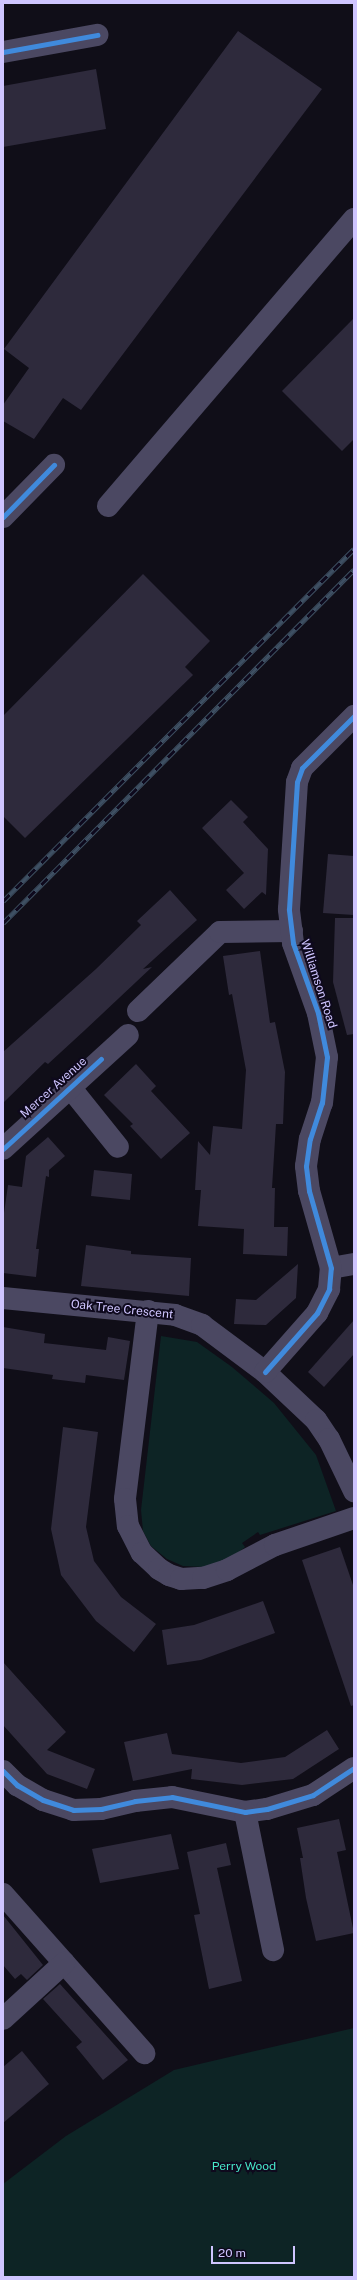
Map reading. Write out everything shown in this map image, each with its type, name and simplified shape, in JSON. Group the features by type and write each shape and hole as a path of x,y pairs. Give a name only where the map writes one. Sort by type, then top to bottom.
{"street":[{"path":"3,52 97,35"},
{"path":"108,506 354,219"},
{"path":"3,517 54,465"},
{"name":"Williamson Road","path":"265,1372 316,1313 329,1289 331,1268 308,1191 306,1166 310,1139 322,1103 327,1057 318,1013 300,967 289,909 297,782 302,768 354,716"},
{"path":"138,1012 220,932 292,931"},
{"name":"Mercer Avenue","path":"3,1149 69,1086 128,1035"},
{"path":"69,1086 118,1146"},
{"path":"331,1268 354,1264"},
{"name":"Oak Tree Crescent","path":"3,1298 148,1311 186,1318 202,1325 265,1372 316,1420 329,1439 354,1491"},
{"path":"148,1311 125,1499 128,1526 142,1553 159,1569 169,1575 181,1579 203,1578 227,1570 275,1544 354,1518"},
{"path":"3,1771 17,1785 43,1800 74,1810 101,1810 135,1801 172,1797 245,1812 267,1809 313,1795 354,1768"},
{"path":"245,1812 273,1950"},
{"path":"3,1894 144,2054"},
{"path":"3,2019 64,1963"}],"green space":[{"path":"161,1336 197,1342 232,1367 274,1403 316,1455 336,1511 260,1535 258,1532 242,1543 245,1547 233,1557 204,1567 183,1566 167,1559 151,1546 143,1531 141,1510"},
{"name":"Perry Wood","path":"354,2028 354,2277 3,2277 3,2184 66,2136 174,2070"}],"building":[{"path":"238,31 322,89 81,410 63,398 34,439 3,421 3,405 29,368 4,349"},
{"path":"96,69 106,129 3,147 3,86"},
{"path":"354,318 354,439 342,451 282,391"},
{"path":"143,574 210,641 185,667 193,675 25,838 3,816 3,716"},
{"path":"231,800 248,817 243,822 268,849 266,895 262,892 244,909 226,890 244,873 202,828"},
{"path":"328,854 354,856 354,915 323,913"},
{"path":"170,890 197,920 143,969 152,967 48,1064 45,1062 3,1103 3,1052 96,969 141,925 137,921"},
{"path":"335,918 354,918 354,1034 347,1035 333,982"},
{"path":"260,951 270,1023 275,1022 285,1072 283,1124 276,1124 272,1188 275,1188 274,1227 288,1227 287,1256 243,1254 244,1229 198,1226 201,1190 195,1190 198,1141 210,1155 213,1126 242,1129 246,1070 232,994 229,995 223,956"},
{"path":"136,1064 156,1086 151,1091 190,1133 161,1159 130,1126 133,1124 104,1095"},
{"path":"48,1137 65,1156 49,1170 49,1177 46,1176 36,1249 39,1249 36,1277 3,1273 3,1220 8,1185 22,1187 26,1156"},
{"path":"94,1170 132,1174 130,1200 91,1196"},
{"path":"86,1245 131,1251 131,1254 191,1258 189,1296 81,1286"},
{"path":"298,1264 296,1298 266,1325 234,1324 236,1299 256,1300"},
{"path":"354,1320 354,1354 324,1387 308,1372"},
{"path":"3,1327 45,1334 44,1343 106,1350 108,1337 130,1341 124,1380 86,1375 85,1383 52,1379 53,1375 3,1368"},
{"path":"63,1427 98,1432 86,1527 94,1561 121,1597 156,1624 134,1652 96,1621 61,1575 51,1529"},
{"path":"340,1547 354,1588 354,1705 351,1706 302,1560"},
{"path":"263,1601 275,1633 201,1660 167,1665 162,1630 194,1625"},
{"path":"3,1662 66,1732 47,1750 95,1769 87,1789 47,1774 3,1725"},
{"path":"327,1730 339,1749 293,1779 242,1785 191,1779 192,1769 133,1781 124,1742 167,1733 172,1754 241,1763 285,1757"},
{"path":"339,1819 346,1850 337,1852 354,1933 316,1941 306,1898 300,1858 303,1858 297,1828"},
{"path":"171,1834 179,1869 100,1883 92,1849"},
{"path":"226,1843 231,1865 217,1868 242,1981 209,1989 194,1915 200,1914 187,1852"},
{"path":"3,1915 43,1965 27,1980 21,1974 15,1979 3,1965"},
{"path":"60,1984 128,2060 103,2080 76,2047 82,2042 43,1999"},
{"path":"22,2051 49,2084 3,2123 3,2067"}],"railway":[{"path":"3,901 354,549"},
{"path":"3,923 354,570"}],"cycle path":[{"path":"3,52 97,35"},
{"path":"3,517 54,465"},
{"path":"265,1372 317,1313 329,1289 331,1268 309,1191 306,1166 310,1139 322,1103 327,1057 318,1013 293,943 289,909 297,782 302,768 354,716"},
{"path":"3,1149 101,1059"},
{"path":"3,1771 17,1785 43,1800 73,1810 101,1809 135,1801 172,1797 245,1812 267,1809 313,1795 354,1768"}]}
